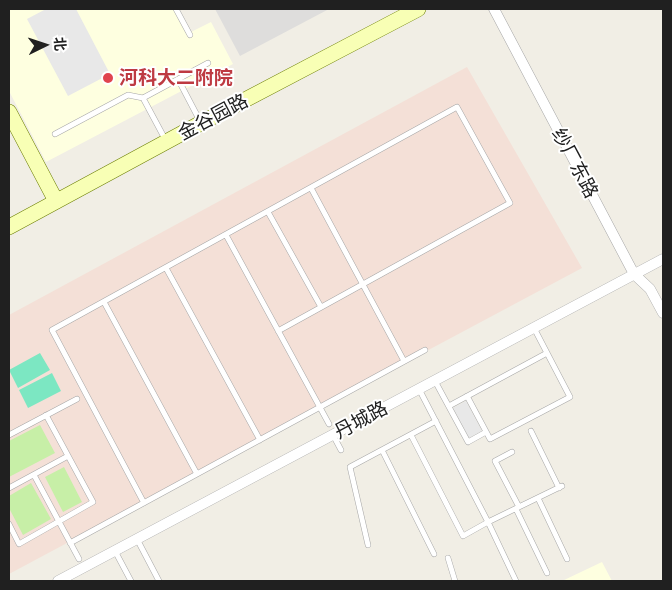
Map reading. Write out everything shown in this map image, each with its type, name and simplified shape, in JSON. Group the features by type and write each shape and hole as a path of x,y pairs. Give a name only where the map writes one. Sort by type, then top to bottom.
{"main road":[{"name":"金谷园路","path":"200,121 401,9"},
{"name":"金谷园路","path":"9,221 55,199 200,121 418,9"},
{"path":"9,112 55,199"},
{"name":"金谷园路","path":"9,227 55,199"}],"street":[{"name":"纱厂东路","path":"494,9 634,274 650,289 663,313"},
{"name":"丹城路","path":"58,581 663,259"}],"lane":[{"path":"176,9 190,35"},
{"path":"54,134 128,95 143,98 208,62"},
{"path":"178,79 200,121"},
{"path":"143,98 166,139"},
{"path":"144,503 52,330 458,107 510,202 278,330"},
{"path":"310,188 404,362"},
{"path":"268,212 321,307"},
{"path":"226,235 329,424"},
{"path":"166,268 260,440"},
{"path":"104,302 197,474"},
{"path":"467,396 490,440 570,397 534,328"},
{"path":"70,543 425,350"},
{"path":"449,406 546,353"},
{"path":"435,380 468,442 486,432"},
{"path":"419,389 488,522 516,581"},
{"path":"9,435 77,399"},
{"path":"9,524 19,544 93,502 46,415"},
{"path":"368,545 349,466 436,421"},
{"path":"410,435 463,536 560,487 531,431"},
{"path":"333,435 341,450"},
{"path":"382,450 434,554"},
{"path":"512,452 495,460 547,572"},
{"path":"9,488 68,456"},
{"path":"34,475 79,560"},
{"path":"538,498 567,559"},
{"path":"137,539 160,581"},
{"path":"115,551 131,581"},
{"path":"448,558 456,581"}],"shaded area":[{"name":"河科大二附院","path":"9,9 179,9 191,32 211,22 233,64 46,162 9,91"},
{"path":"46,9 76,9 110,74 68,96 27,19"},
{"path":"215,9 329,9 240,56"},
{"path":"467,67 582,268 9,574 9,315"},
{"path":"466,401 482,431 469,438 453,408"},
{"path":"602,562 612,581 562,581"}],"green space":[{"path":"40,353 50,370 18,388 9,370"},
{"path":"52,373 61,391 28,408 19,390"},
{"path":"40,425 55,453 9,477 9,441"},
{"path":"64,467 82,502 63,512 45,477"},
{"path":"31,483 51,519 23,535 9,508 9,496"}],"place":[{"name":"河科大二附院","path":"108,78"}]}
